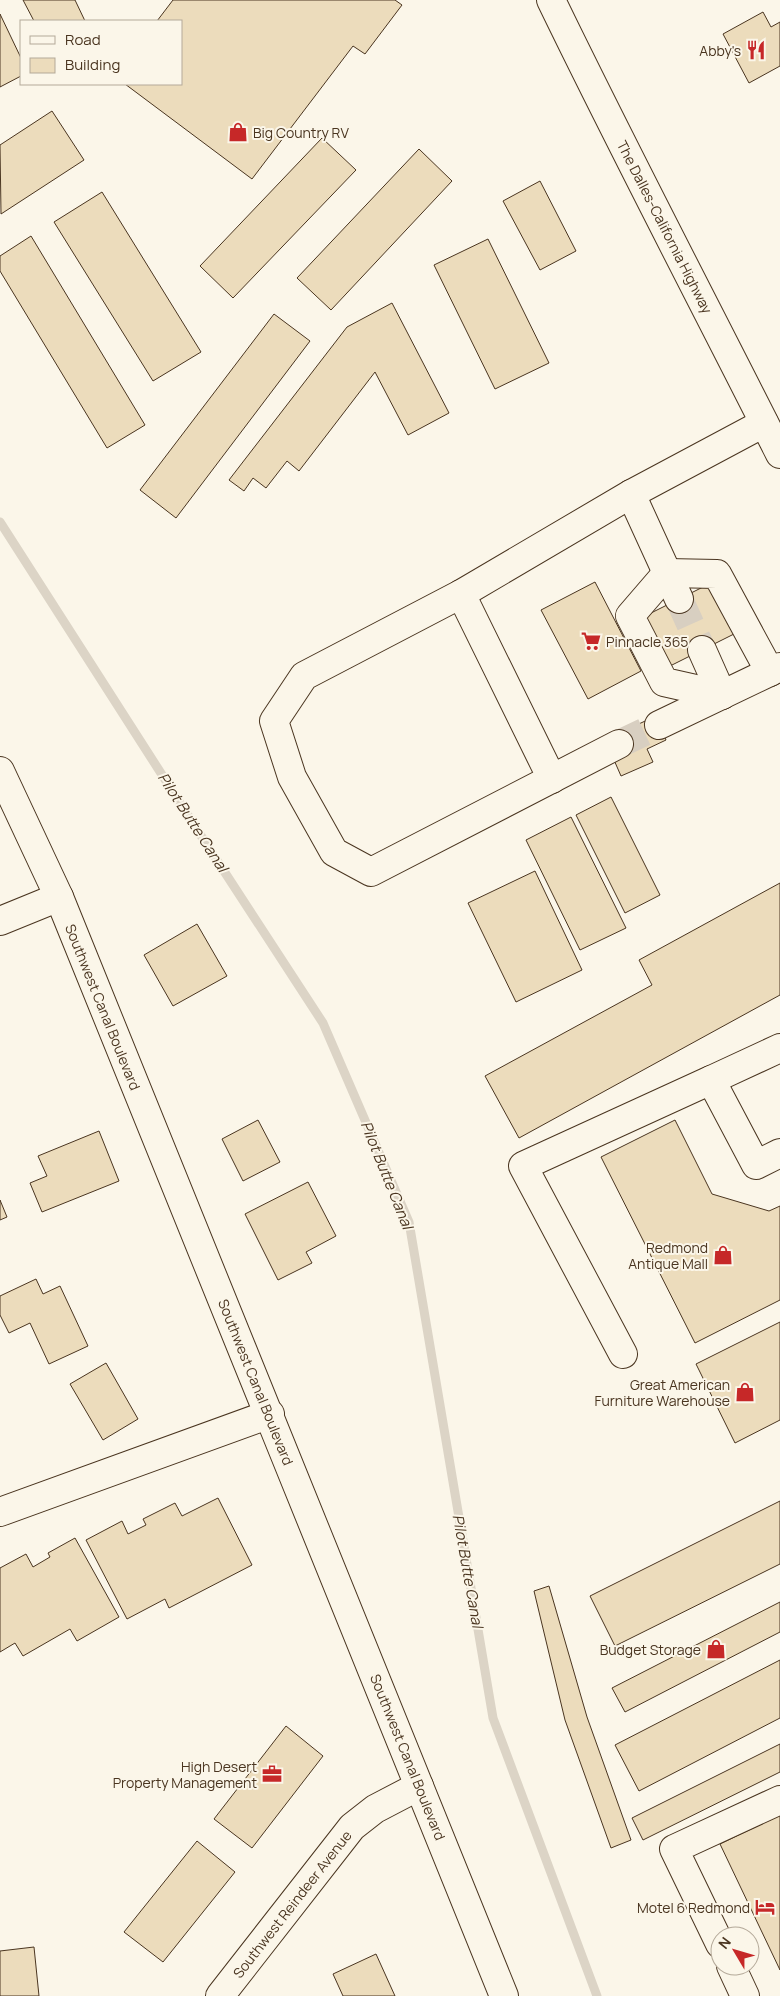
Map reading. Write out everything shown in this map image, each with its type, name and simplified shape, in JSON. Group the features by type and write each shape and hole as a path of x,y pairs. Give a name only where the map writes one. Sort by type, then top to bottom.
{"main road":[{"name":"The Dalles-California Highway","path":"551,0 607,115 646,186 780,454"},
{"path":"619,744 371,872 334,852 292,777 274,721 304,676 461,594 631,494 764,423"},
{"path":"631,494 679,600"},
{"path":"659,725 775,670 717,574 667,573"},
{"path":"667,573 630,616 664,682 722,695"},
{"path":"461,594 552,779"},
{"path":"702,650 722,695"},
{"name":"Southwest Canal Boulevard","path":"0,771 59,897 270,1414 504,1996"},
{"path":"0,921 59,897"},
{"path":"623,1354 524,1166 780,1048"},
{"path":"711,1080 756,1165 780,1153"},
{"path":"0,1512 270,1414"},
{"name":"Southwest Reindeer Avenue","path":"220,1996 352,1827 375,1809 420,1786"},
{"path":"711,1926 674,1850 780,1800"},
{"path":"736,1976 745,1996"}],"building":[{"path":"23,0 75,0 85,20 33,20"},
{"name":"Big Country RV","path":"173,0 395,0 402,5 365,54 353,46 252,179 126,85 182,85 182,20 158,20"},
{"name":"Abby's","path":"763,12 771,27 780,22 780,66 749,83 723,34"},
{"path":"0,14 20,56 20,77 0,87"},
{"path":"52,111 84,160 1,214 0,145"},
{"path":"322,138 356,170 233,298 200,266"},
{"path":"419,149 452,181 331,310 297,278"},
{"path":"540,181 576,251 540,270 503,201"},
{"path":"102,192 201,352 153,381 54,222"},
{"path":"31,236 145,425 107,448 0,271 0,256"},
{"path":"488,239 549,363 495,389 434,265"},
{"path":"392,303 449,413 408,435 375,372 299,471 287,461 266,488 253,478 244,491 229,480 347,327"},
{"path":"274,314 310,341 176,518 140,490"},
{"name":"Pinnacle 365","path":"595,582 641,671 588,699 541,610"},
{"path":"713,582 738,632 670,666 645,616"},
{"path":"656,716 666,740 647,749 653,762 621,776 614,760 615,735"},
{"path":"611,797 660,895 625,913 576,815"},
{"path":"571,817 626,928 580,950 526,840"},
{"path":"535,871 582,970 516,1002 468,903"},
{"path":"780,883 780,995 519,1138 485,1076 652,985 639,960"},
{"path":"197,924 227,976 173,1006 144,955"},
{"path":"258,1120 280,1162 243,1181 222,1139"},
{"path":"675,1120 712,1194 769,1211 780,1206 780,1300 695,1343 601,1157"},
{"path":"99,1131 119,1181 42,1212 30,1183 47,1176 38,1156"},
{"path":"308,1182 336,1236 306,1252 312,1263 278,1280 245,1214"},
{"path":"0,1200 7,1217 0,1220"},
{"path":"36,1279 43,1294 60,1286 88,1346 49,1364 30,1323 9,1333 0,1315 0,1296"},
{"name":"Great American Furniture Warehouse","path":"780,1322 780,1420 735,1443 696,1364"},
{"path":"106,1363 138,1419 103,1440 70,1384"},
{"path":"218,1498 252,1565 169,1608 165,1599 127,1619 86,1540 122,1521 128,1534 146,1525 143,1519 175,1503 182,1516"},
{"path":"780,1501 780,1564 615,1646 590,1596"},
{"path":"75,1538 119,1617 77,1641 70,1629 23,1656 15,1643 0,1652 0,1568 26,1554 33,1567 50,1557 48,1553"},
{"path":"549,1586 587,1717 631,1840 611,1848 565,1720 534,1591"},
{"path":"780,1602 780,1632 625,1712 612,1688"},
{"path":"780,1660 780,1718 639,1791 615,1745"},
{"path":"286,1726 323,1756 252,1848 214,1819"},
{"path":"780,1744 780,1772 643,1840 632,1818"},
{"name":"Motel 6 Redmond","path":"780,1815 780,1970 760,1926 720,1844"},
{"path":"197,1841 235,1872 163,1962 124,1932"},
{"path":"34,1947 39,1996 0,1996 0,1951"},
{"path":"376,1954 395,1996 343,1996 333,1974"}],"waterway":[{"name":"Pilot Butte Canal","path":"0,522 323,1023 409,1222 493,1718 597,1996"}],"tunnel":[{"path":"679,599 702,650"},
{"path":"619,744 659,725"}],"place":[{"name":"Abby's","path":"756,50"},
{"name":"Big Country RV","path":"238,132"},
{"name":"Pinnacle 365","path":"591,641"},
{"name":"Redmond Antique Mall","path":"723,1255"},
{"name":"Great American Furniture Warehouse","path":"745,1392"},
{"name":"Budget Storage","path":"716,1649"},
{"name":"High Desert Property Management","path":"272,1774"},
{"name":"Motel 6 Redmond","path":"765,1907"}]}
